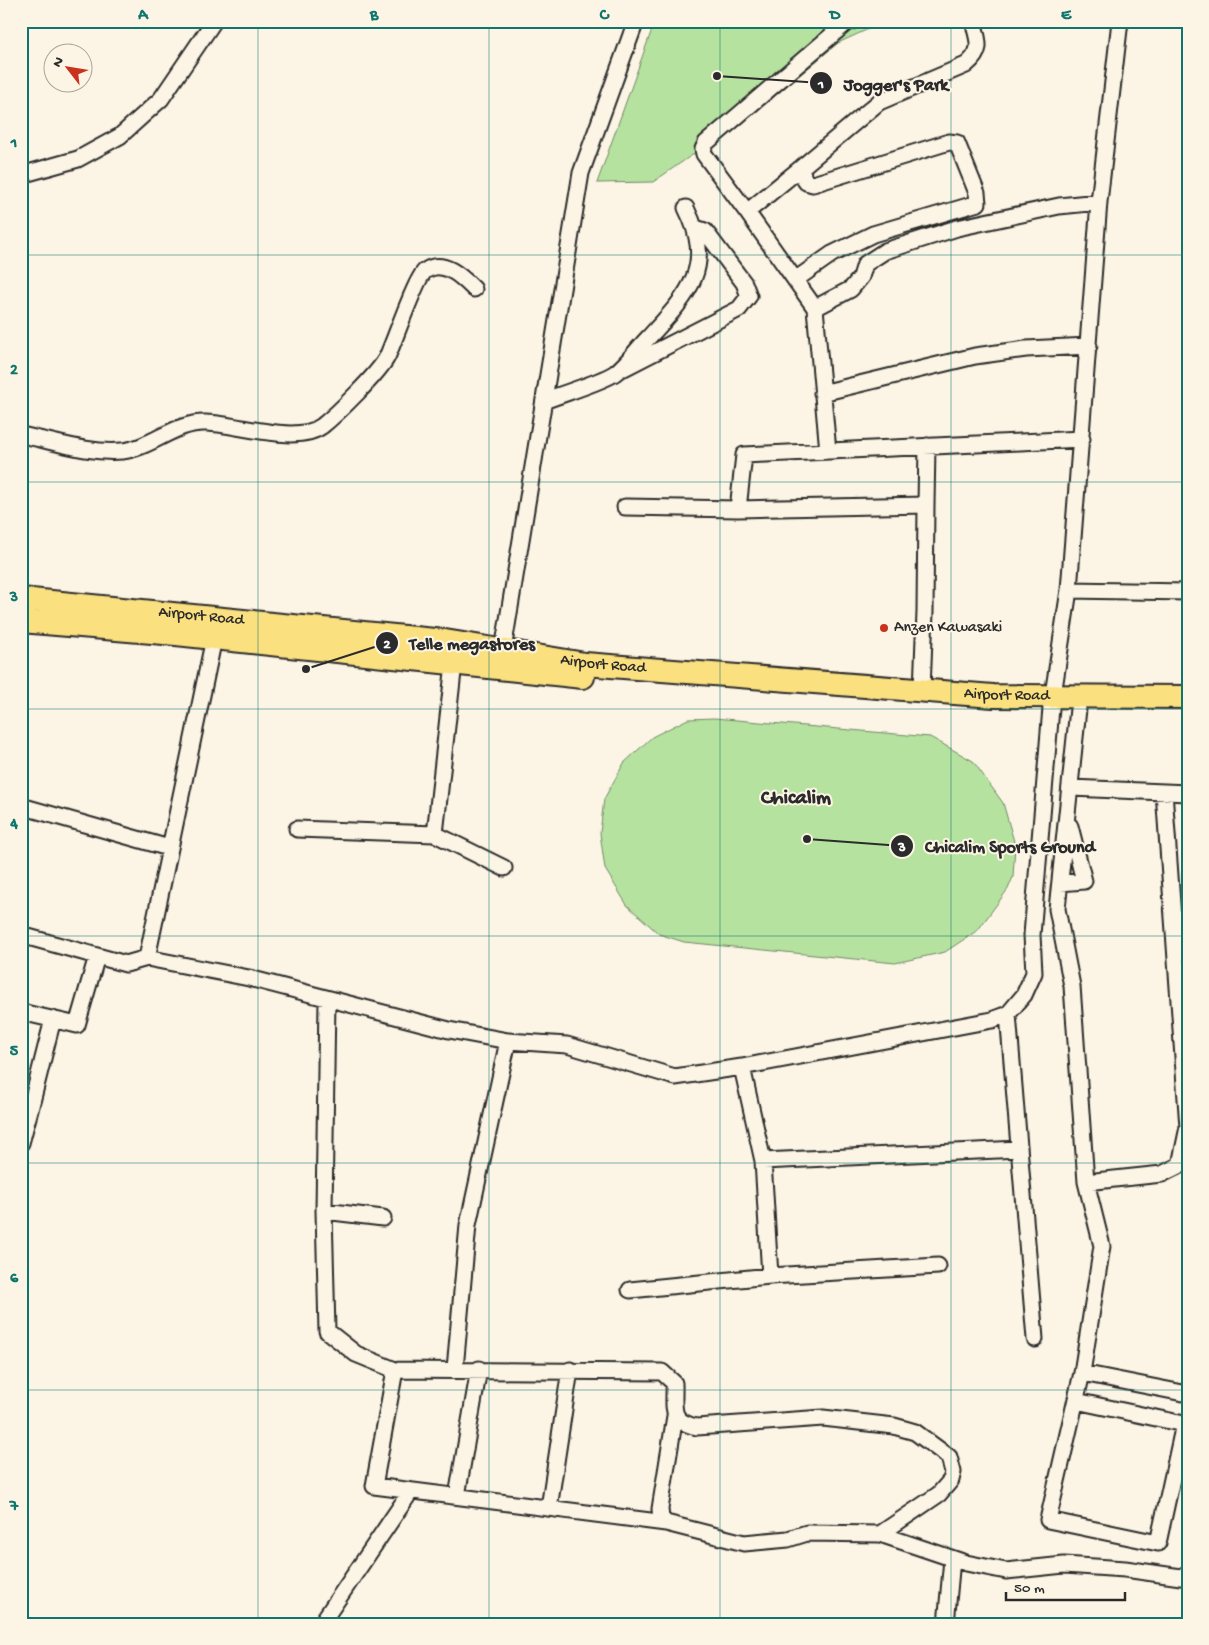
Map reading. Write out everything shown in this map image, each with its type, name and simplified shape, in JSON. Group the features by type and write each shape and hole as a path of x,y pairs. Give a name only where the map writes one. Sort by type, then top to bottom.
{"highway":[{"name":"Airport Road","path":"21,599 152,610 455,653 669,686 844,698 1052,702 1188,697"},
{"name":"Airport Road","path":"21,621 214,638 455,653 503,650 585,664 993,696 1052,702 1078,709 1188,712"}],"street":[{"path":"21,176 78,159 120,136 161,99 214,21"},
{"path":"503,650 581,173 636,21"},
{"path":"828,451 815,308 704,154 703,149 706,143 845,24 852,21"},
{"path":"747,212 879,102 966,65 975,58 980,48 973,21"},
{"path":"21,934 126,964 147,958 249,978 449,1030 508,1041 567,1044 675,1077 742,1067 992,1020 1008,1014 1024,995 1034,973 1032,935 1052,702 1069,590 1100,202 1120,21"},
{"path":"795,280 832,254 873,234 978,203 977,193 957,143 949,142 813,184 806,182 802,176 802,167"},
{"path":"815,308 851,289 860,277 866,264 885,251 957,228 1059,206 1100,202"},
{"path":"615,373 682,302 693,283 697,268 696,228 686,208"},
{"path":"544,401 615,373 739,309 749,296 744,283 705,231 696,228"},
{"path":"21,434 90,449 122,451 151,443 180,428 206,422 300,435 320,427 343,408 386,359 417,283 426,271 442,266 457,272 474,289"},
{"path":"822,393 975,356 1026,349 1089,346"},
{"path":"738,508 744,455 1082,439"},
{"path":"922,690 927,446"},
{"path":"625,507 738,508 926,505"},
{"path":"1069,590 1188,592"},
{"path":"147,958 214,638"},
{"path":"435,834 455,653"},
{"path":"1076,1401 1184,1424 1158,1543 1048,1520 1082,1373 1102,1246 1086,1182 1072,986 1057,909 1078,709"},
{"path":"1071,788 1188,793"},
{"path":"1086,1182 1162,1174 1180,1165 1188,1127 1164,792"},
{"path":"21,806 169,848"},
{"path":"1060,883 1084,881 1068,818"},
{"path":"297,830 435,834 504,868"},
{"path":"21,1012 77,1025 97,956"},
{"path":"327,999 324,1211 327,1331 356,1354 395,1370 479,1369 662,1372 674,1383 675,1416 660,1509 661,1518 666,1523"},
{"path":"1008,1014 1035,1339"},
{"path":"21,1143 26,1109 52,1020"},
{"path":"455,1369 468,1225 508,1041"},
{"path":"742,1067 763,1161 770,1276"},
{"path":"763,1161 1019,1149"},
{"path":"324,1211 383,1218"},
{"path":"630,1290 770,1276 938,1266"},
{"path":"457,1496 479,1369"},
{"path":"395,1370 374,1486 666,1523 744,1543 788,1539 807,1533 880,1534 952,1558 1006,1571 1064,1565 1188,1578"},
{"path":"549,1508 570,1370"},
{"path":"1082,1373 1188,1394"},
{"path":"675,1416 682,1424 696,1426 822,1418 894,1426 915,1432 949,1457 953,1472 951,1480 939,1494 880,1534"},
{"path":"321,1624 411,1491"},
{"path":"946,1624 952,1558"}],"green space":[{"path":"655,21 886,21 838,43 759,109 653,182 597,183"},
{"path":"714,718 930,737 973,761 1003,803 1015,845 1013,877 1008,889 978,930 945,952 895,963 684,942 659,934 627,905 605,869 600,833 604,799 624,763 652,737 688,719"}],"place":[{"name":"Jogger's Park","path":"717,76"},
{"name":"Anzen Kawasaki","path":"884,628"},
{"name":"Telle megastores","path":"306,669"},
{"name":"Chicalim Sports Ground","path":"807,839"}],"district":[{"name":"Chicalim","path":"796,799"}]}
